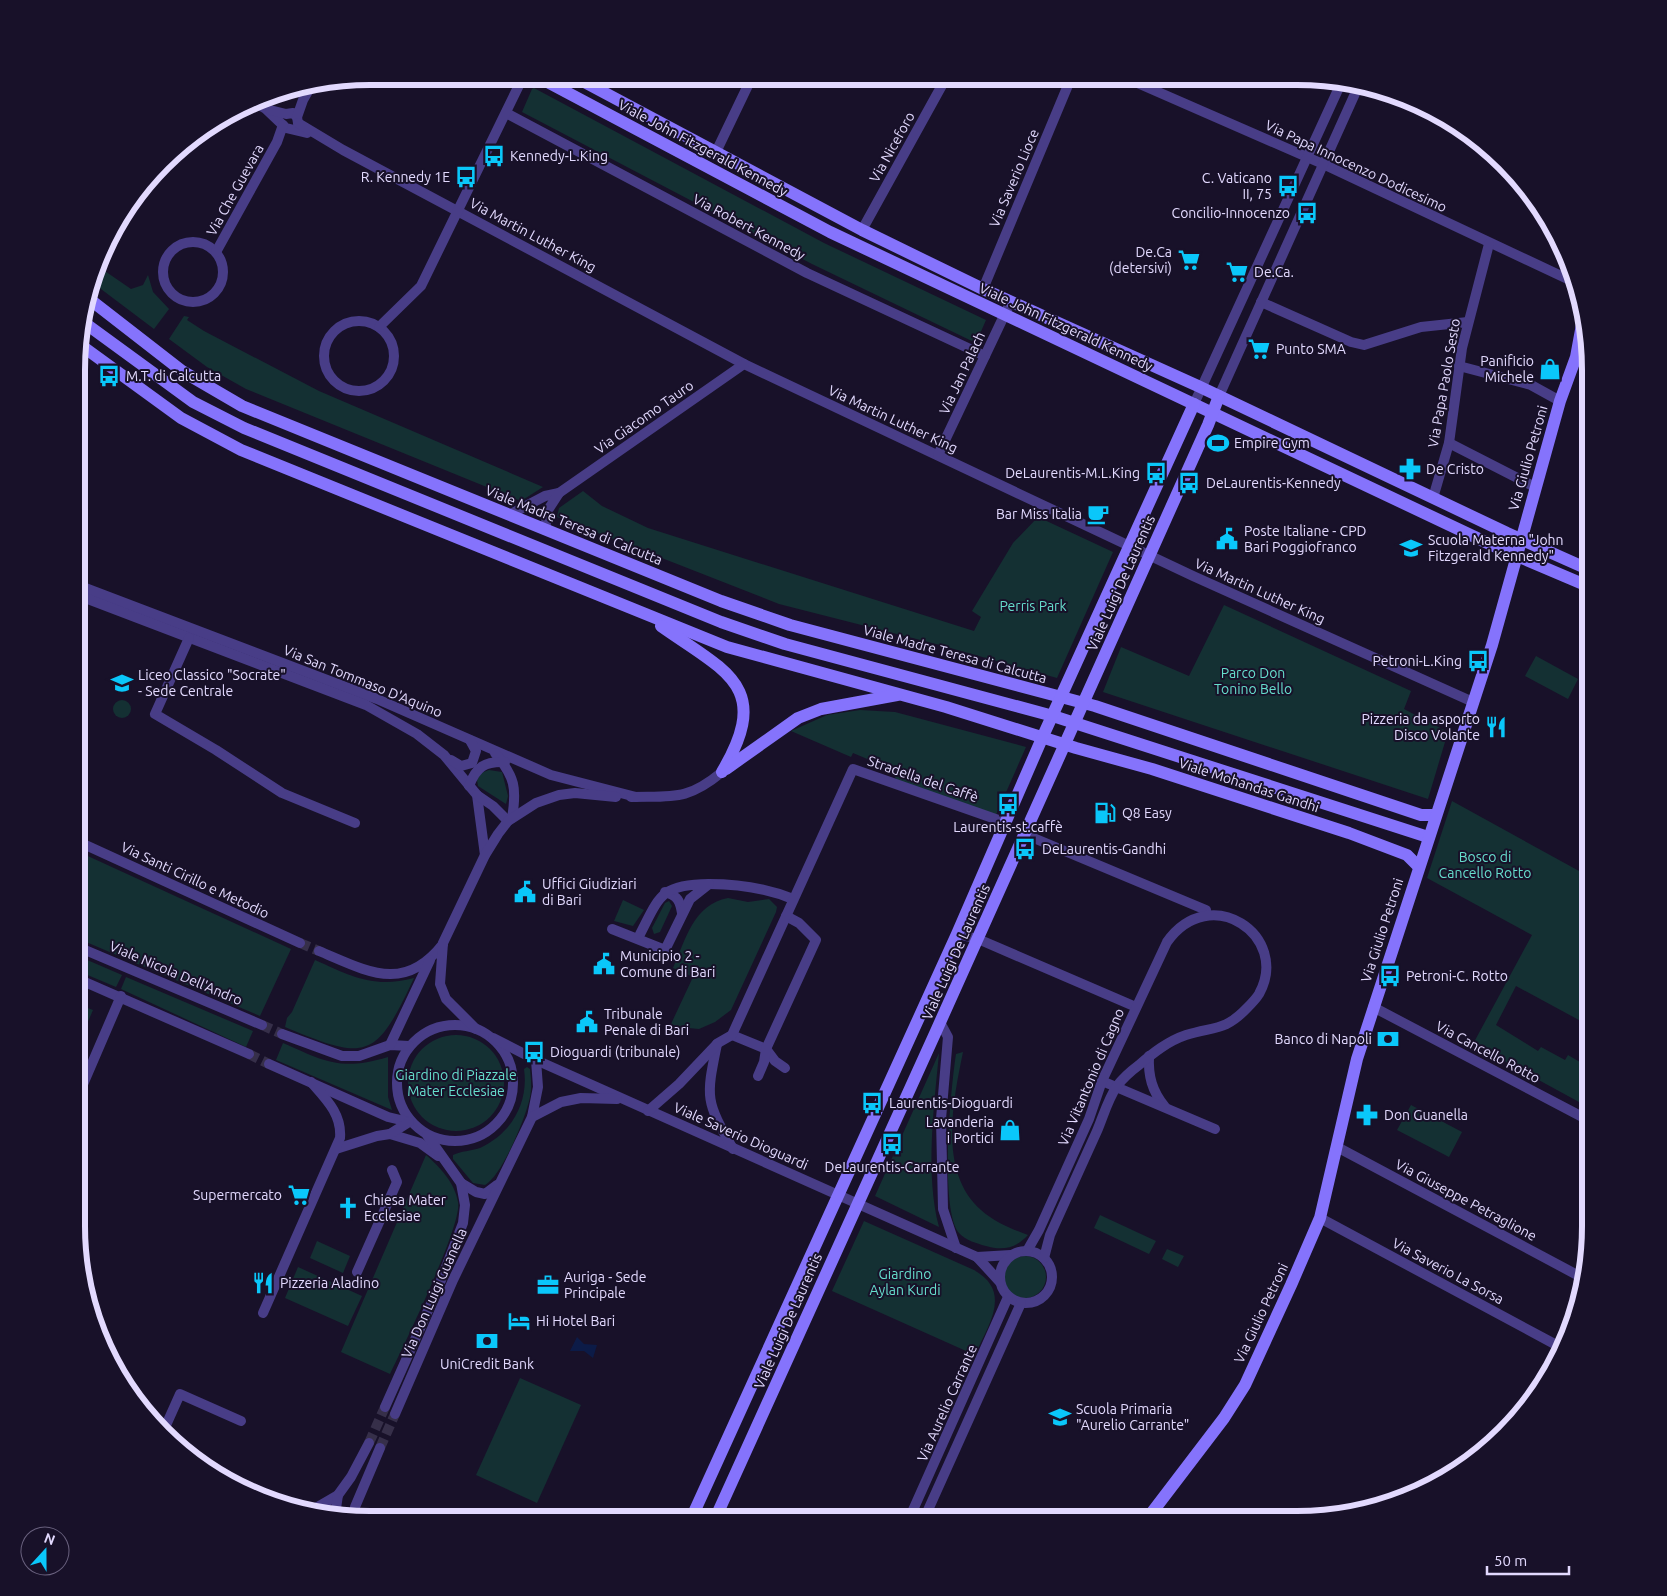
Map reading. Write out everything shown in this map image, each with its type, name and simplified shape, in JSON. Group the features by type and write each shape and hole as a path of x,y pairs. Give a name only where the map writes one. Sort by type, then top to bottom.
{"main road":[{"name":"Viale John Fitzgerald Kennedy","path":"553,85 830,232 1517,557 1582,585"},
{"name":"Viale John Fitzgerald Kennedy","path":"589,85 862,230 983,289 1203,388 1521,540 1582,567"},
{"path":"708,168 716,152"},
{"name":"Viale Madre Teresa di Calcutta","path":"93,302 120,322 129,332 182,371 242,406 545,530 752,613 1083,703"},
{"path":"89,324 120,322"},
{"path":"88,326 193,402 252,432 721,622 785,644 1074,723"},
{"name":"Via Giulio Petroni","path":"1153,1511 1224,1418 1245,1385 1320,1218 1348,1093 1373,1007 1418,866 1474,702 1517,557 1560,401 1576,357 1580,335"},
{"path":"86,349 180,418 215,438 644,614 727,646 946,707 1065,743"},
{"name":"Viale Luigi De Laurentis","path":"719,1511 857,1204 941,1024 1024,834 1213,414 1219,396"},
{"name":"Viale Luigi De Laurentis","path":"695,1511 957,934 1194,404"},
{"path":"644,614 712,660 724,671 740,694 743,705 743,728 736,749 722,772"},
{"path":"946,707 962,691"},
{"path":"722,772 798,718 821,709 901,695"},
{"name":"Viale Mohandas Gandhi","path":"1083,703 1196,742 1293,771 1421,815 1435,815"},
{"name":"Viale Mohandas Gandhi","path":"1074,723 1428,837"},
{"path":"1178,757 1196,742"},
{"name":"Viale Mohandas Gandhi","path":"1065,743 1349,833 1407,855 1418,866"},
{"path":"1335,808 1349,833"},
{"path":"920,1014 941,1024"}],"street":[{"path":"379,327 421,286 519,85"},
{"path":"716,152 748,85"},
{"name":"Via Niceforo","path":"862,230 942,85"},
{"name":"Via Saverio Lioce","path":"983,289 1068,85"},
{"name":"Via Papa Innocenzo Dodicesimo","path":"1142,85 1323,164 1489,244 1567,279"},
{"path":"1194,404 1203,388 1339,88"},
{"path":"1219,396 1356,91"},
{"name":"Via Che Guevara","path":"216,252 277,142 308,92"},
{"name":"Via Martin Luther King","path":"262,107 744,364 1150,555 1474,702"},
{"name":"Via Robert Kennedy","path":"506,113 807,273 985,356"},
{"path":"195,242 206,244 216,252 223,268 223,279 213,295 196,303 185,302 170,293 165,286 162,272 163,264 171,250 182,243 195,242"},
{"name":"Via Papa Paolo Sesto","path":"1433,498 1449,443 1459,366 1468,322 1489,244"},
{"name":"Via Jan Palach","path":"938,455 1010,301"},
{"path":"1261,302 1351,342 1364,345 1421,327 1468,322"},
{"path":"352,321 364,321 379,327 393,346 394,355 390,373 380,384 369,389 361,391 342,386 332,378 324,360 326,346 335,331 352,321"},
{"path":"1576,357 1581,360"},
{"name":"Via Giacomo Tauro","path":"545,530 548,510 559,493 744,364"},
{"path":"1459,366 1531,385 1560,401"},
{"path":"1449,443 1535,487"},
{"name":"Via Giacomo Tauro","path":"509,515 545,496 559,493"},
{"name":"Via San Tommaso D'Aquino","path":"85,588 377,699 493,751 570,781 636,797"},
{"name":"Via San Tommaso D'Aquino","path":"85,598 366,705 417,734 444,755 476,795 485,855"},
{"path":"189,638 155,714 216,750 282,793 355,823"},
{"path":"444,755 461,766 472,764 476,751 470,740"},
{"path":"493,751 502,762 513,783 516,795 510,820"},
{"path":"469,786 474,772 482,765 502,762 524,763"},
{"name":"Stradella del Caffè","path":"732,1035 853,769 1007,823"},
{"path":"390,1045 430,960 443,943 485,855 510,820 536,803 559,795 575,793 611,797 664,798 686,794 709,783 722,772"},
{"path":"476,795 510,820"},
{"path":"1024,834 1206,910"},
{"name":"Via Santi Cirillo e Metodio","path":"85,845 300,943"},
{"path":"638,938 657,901 665,892 680,886 709,884 771,891 793,899"},
{"path":"612,929 665,950 690,900 709,884"},
{"path":"665,892 675,895 680,902 682,913"},
{"path":"758,1076 764,1062 766,1049 816,940 799,923 786,916"},
{"path":"1116,1087 1149,1056 1174,1040 1224,1027 1241,1014 1259,994 1266,968 1265,954 1249,930 1237,922 1224,917 1197,917 1183,924 1167,942 1136,1007"},
{"name":"Via Vitantonio di Cagno","path":"957,934 978,939 1136,1007 1102,1081 1089,1119 1039,1230 1027,1251"},
{"path":"443,943 440,984 446,999 476,1029"},
{"name":"Viale Nicola Dell'Andro","path":"85,950 262,1026"},
{"path":"318,952 353,966 385,974 416,970 430,960"},
{"path":"423,975 440,984"},
{"path":"85,982 249,1054"},
{"path":"85,1080 121,996"},
{"name":"Via Cancello Rotto","path":"1373,1007 1582,1117"},
{"path":"941,1024 948,1037 941,1119 943,1208 956,1248"},
{"path":"269,1064 388,1117 409,1122 427,1135 460,1143 485,1133 506,1113 512,1092 512,1074 505,1055 494,1038 476,1029 460,1026 436,1029 421,1036 409,1046 399,1067 397,1090 399,1102 409,1122"},
{"path":"282,1034 342,1056 366,1054 390,1045 409,1046"},
{"path":"648,1111 679,1084 718,1043 732,1035 766,1049 775,1061 785,1068"},
{"name":"Viale Saverio Dioguardi","path":"494,1038 536,1060 648,1111 977,1257 1000,1282"},
{"path":"718,1043 710,1079 710,1104 733,1149"},
{"path":"1149,1056 1149,1075 1153,1088 1165,1108"},
{"name":"Via Don Luigi Guanella","path":"395,1414 453,1280 532,1117 538,1087 536,1060"},
{"path":"1102,1081 1215,1129"},
{"path":"264,1313 336,1149 341,1127 335,1111 311,1082"},
{"name":"Via Vitantonio di Cagno","path":"1044,1258 1050,1235 1116,1087"},
{"path":"532,1117 562,1102 581,1098 625,1100"},
{"path":"336,1149 377,1136 390,1134 409,1122"},
{"path":"390,1134 420,1143 451,1168"},
{"name":"Via Don Luigi Guanella","path":"385,1407 463,1223 465,1204 461,1183 427,1135"},
{"name":"Via Giuseppe Petraglione","path":"1337,1147 1578,1275"},
{"path":"357,1272 397,1182 392,1170"},
{"path":"461,1183 469,1189 485,1194 499,1183"},
{"name":"Via Saverio La Sorsa","path":"1320,1218 1556,1345"},
{"path":"1027,1251 1044,1258 1052,1273 1049,1289 1038,1301 1022,1303 1008,1297 1000,1282 1001,1268 1011,1255 1027,1251"},
{"name":"Viale Saverio Dioguardi","path":"977,1257 1011,1255"},
{"name":"Via Aurelio Carrante","path":"913,1511 1008,1297"},
{"name":"Via Aurelio Carrante","path":"928,1511 1022,1303"},
{"path":"166,1424 180,1394 241,1421"},
{"path":"318,1507 338,1495 351,1477 369,1443"},
{"path":"354,1510 380,1448"},
{"path":"336,1509 338,1495"}],"green space":[{"path":"534,88 824,243 986,320 976,343 812,264 522,112"},
{"path":"103,270 131,289 143,285 148,275 153,292 169,309 154,329 98,287"},
{"path":"184,316 189,317 187,320 204,331 319,391 543,487 521,501 246,389 207,367 169,339"},
{"name":"Perris Park","path":"583,491 602,506 648,528 974,631 981,617 972,611 1013,543 1038,517 1113,552 1057,678 936,644 779,604 557,517 559,508"},
{"name":"Parco Don Tonino Bello","path":"1224,605 1411,691 1404,709 1448,732 1428,799 1103,692 1121,647 1189,676"},
{"path":"1536,656 1578,679 1568,699 1525,676"},
{"path":"122,700 128,703 131,709 128,715 122,718 116,715 113,709 116,703"},
{"path":"860,710 895,712 1026,747 996,815 897,781 891,769 853,753 851,757 791,731 827,715"},
{"path":"489,770 502,772 508,796 506,804 478,786 477,780 481,773"},
{"name":"Bosco di Cancello Rotto","path":"1452,801 1582,873 1582,1022 1516,986 1496,1025 1538,1051 1541,1047 1565,1060 1568,1055 1582,1063 1582,1104 1473,1044 1532,935 1427,878"},
{"path":"85,855 291,949 260,1016 85,942"},
{"path":"728,898 748,902 769,899 777,907 776,912 731,1010 715,1022 699,1029 678,1027 671,1024 693,977 673,968 692,925 699,916 706,908"},
{"path":"623,900 644,910 633,926 614,921"},
{"path":"669,901 672,906 660,932 654,934 652,928 665,903"},
{"path":"85,959 122,975 116,987 85,974"},
{"path":"315,960 363,979 387,982 414,978 389,1025 378,1038 366,1046 352,1048 335,1046 285,1027 287,1018 292,1012"},
{"path":"126,977 253,1031 246,1047 121,989"},
{"path":"85,1007 93,1010 85,1029"},
{"name":"Giardino di Piazzale Mater Ecclesiae","path":"456,1035 474,1039 490,1049 500,1065 504,1083 500,1101 490,1117 474,1127 456,1131 438,1127 422,1117 412,1101 408,1083 412,1065 422,1049 438,1039"},
{"path":"283,1043 311,1055 345,1064 388,1057 388,1097 392,1110 276,1060"},
{"path":"963,1052 953,1114 952,1135 954,1156 959,1176 967,1194 981,1210 997,1222 1028,1235 1014,1246 998,1248 968,1240 959,1233 953,1220 949,1199 948,1174 949,1118 956,1054"},
{"path":"939,1053 933,1118 932,1185 939,1227 875,1196"},
{"path":"527,1067 530,1069 530,1097 524,1118 506,1158 492,1179 485,1185 473,1183 453,1159 453,1155 480,1148 501,1135 509,1126 516,1116 524,1094 524,1069"},
{"path":"1411,1105 1462,1132 1449,1157 1397,1130"},
{"path":"426,1155 441,1170 454,1188 458,1202 457,1215 431,1286 390,1374 341,1352"},
{"path":"1100,1215 1156,1241 1149,1254 1094,1228"},
{"name":"Giardino Aylan Kurdi","path":"864,1221 974,1270 986,1279 992,1288 995,1299 994,1310 991,1321 975,1355 832,1291"},
{"path":"317,1241 350,1256 343,1273 310,1258"},
{"path":"1167,1249 1184,1256 1178,1267 1162,1259"},
{"path":"1029,1256 1037,1259 1043,1265 1046,1277 1043,1289 1037,1295 1021,1298 1013,1295 1007,1289 1004,1273 1007,1265 1013,1259"},
{"path":"298,1267 362,1296 348,1326 285,1298"},
{"path":"520,1378 581,1405 537,1503 476,1475"}],"water":[{"path":"577,1337 584,1344 597,1345 593,1358 584,1351 570,1351"}],"tunnel":[{"path":"300,943 319,951"},
{"path":"262,1025 282,1034"},
{"path":"249,1054 269,1064"},
{"path":"369,1443 385,1407"},
{"path":"380,1448 395,1414"}],"place":[{"name":"Kennedy-L.King","path":"494,156"},
{"name":"R. Kennedy 1E","path":"466,177"},
{"name":"C. Vaticano II, 75","path":"1288,186"},
{"name":"Concilio-Innocenzo","path":"1307,213"},
{"name":"De.Ca (detersivi)","path":"1189,260"},
{"name":"De.Ca.","path":"1237,272"},
{"name":"Punto SMA","path":"1259,349"},
{"name":"Panificio Michele","path":"1550,369"},
{"name":"M.T. di Calcutta","path":"109,376"},
{"name":"Empire Gym","path":"1218,443"},
{"name":"De Cristo","path":"1410,469"},
{"name":"DeLaurentis-M.L.King","path":"1156,473"},
{"name":"DeLaurentis-Kennedy","path":"1189,483"},
{"name":"Bar Miss Italia","path":"1098,514"},
{"name":"Poste Italiane - CPD Bari Poggiofranco","path":"1227,539"},
{"name":"Scuola Materna \"John Fitzgerald Kennedy\"","path":"1411,548"},
{"name":"Petroni-L.King","path":"1478,661"},
{"name":"Liceo Classico \"Socrate\" - Sede Centrale","path":"122,683"},
{"name":"Pizzeria da asporto Disco Volante","path":"1496,727"},
{"name":"Laurentis-st.caffè","path":"1008,804"},
{"name":"Q8 Easy","path":"1105,813"},
{"name":"DeLaurentis-Gandhi","path":"1025,849"},
{"name":"Uffici Giudiziari di Bari","path":"525,892"},
{"name":"Municipio 2 - Comune di Bari","path":"604,964"},
{"name":"Petroni-C. Rotto","path":"1390,976"},
{"name":"Tribunale Penale di Bari","path":"587,1022"},
{"name":"Banco di Napoli","path":"1388,1039"},
{"name":"Dioguardi (tribunale)","path":"534,1052"},
{"name":"Laurentis-Dioguardi","path":"872,1103"},
{"name":"Don Guanella","path":"1367,1115"},
{"name":"Lavanderia i Portici","path":"1010,1130"},
{"name":"DeLaurentis-Carrante","path":"892,1144"},
{"name":"Supermercato","path":"299,1195"},
{"name":"Chiesa Mater Ecclesiae","path":"348,1208"},
{"name":"Pizzeria Aladino","path":"263,1283"},
{"name":"Auriga - Sede Principale","path":"548,1285"},
{"name":"Hi Hotel Bari","path":"519,1321"},
{"name":"UniCredit Bank","path":"487,1341"},
{"name":"Scuola Primaria \"Aurelio Carrante\"","path":"1060,1417"}]}
